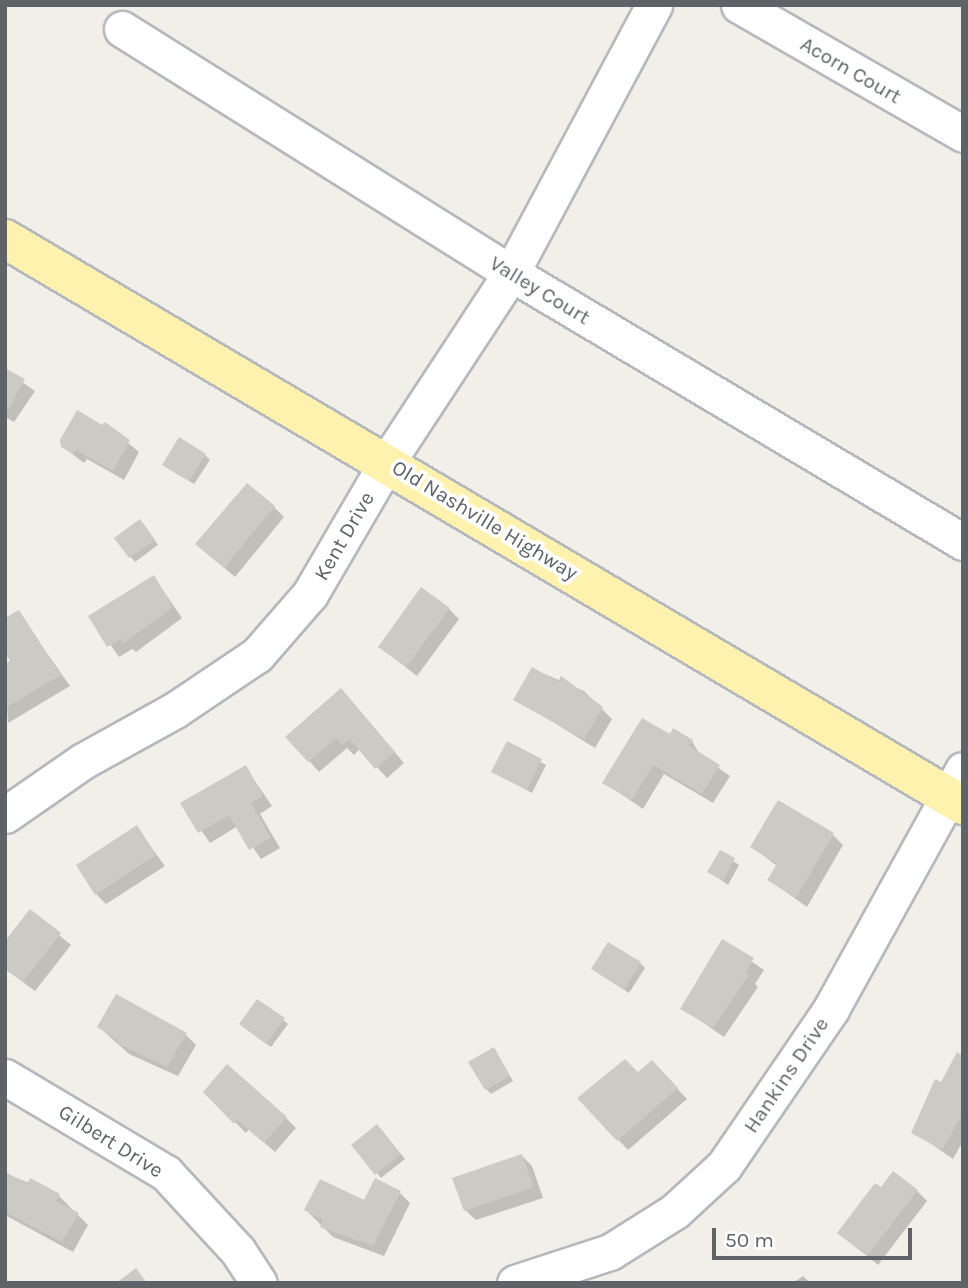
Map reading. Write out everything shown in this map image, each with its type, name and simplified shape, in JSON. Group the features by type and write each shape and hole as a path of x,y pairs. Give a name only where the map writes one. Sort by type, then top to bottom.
{"main road":[{"name":"Old Nashville Highway","path":"5,239 957,790"}],"street":[{"name":"Kent Drive","path":"5,815 83,761 175,710 257,654 310,594 387,462 510,273 654,5"},
{"name":"Acorn Court","path":"739,5 963,134"},
{"name":"Valley Court","path":"122,29 510,273 963,542"},
{"name":"Hankins Drive","path":"515,1283 610,1252 675,1211 724,1166 831,1009 957,790"},
{"name":"Gilbert Drive","path":"5,1077 166,1172 238,1251 259,1283"}],"building":[{"path":"5,368 25,379 8,410 5,408"},
{"path":"77,410 102,425 105,422 130,440 113,471 76,450 73,454 61,447 60,440"},
{"path":"179,437 206,454 189,481 162,465"},
{"path":"247,483 275,506 224,568 195,544"},
{"path":"140,519 155,540 129,558 114,538"},
{"path":"154,575 173,607 124,643 121,639 107,647 88,616"},
{"path":"421,587 450,608 406,667 378,647"},
{"path":"19,610 61,675 5,708 5,664 10,661 5,652 5,618"},
{"path":"532,667 558,682 561,676 603,707 584,739 513,700"},
{"path":"341,688 395,752 375,769 350,739 342,745 336,738 308,762 285,737"},
{"path":"642,718 670,734 673,728 693,740 689,746 720,765 702,794 653,765 632,800 602,783"},
{"path":"507,741 542,759 527,790 491,772"},
{"path":"246,765 263,796 251,803 271,838 249,850 229,815 198,833 180,803"},
{"path":"778,800 834,833 796,898 767,880 777,864 750,847"},
{"path":"137,825 156,855 95,895 76,865"},
{"path":"720,850 735,858 723,881 707,872"},
{"path":"30,909 61,933 23,982 5,968 5,941"},
{"path":"722,939 754,958 745,973 749,975 713,1028 680,1009"},
{"path":"608,942 641,962 624,990 591,969"},
{"path":"116,994 187,1033 167,1067 116,1043 118,1040 97,1027"},
{"path":"257,999 285,1018 266,1044 239,1024"},
{"path":"494,1047 510,1076 485,1090 468,1062"},
{"path":"957,1052 963,1056 963,1113 942,1150 911,1133 935,1079 941,1082"},
{"path":"625,1059 638,1072 652,1060 678,1088 617,1141 577,1098"},
{"path":"227,1064 287,1117 264,1143 237,1120 234,1124 203,1092"},
{"path":"377,1124 401,1154 375,1175 351,1145"},
{"path":"522,1154 534,1187 464,1211 452,1178"},
{"path":"893,1171 918,1190 867,1256 837,1233 875,1183 881,1187"},
{"path":"5,1172 27,1184 30,1178 60,1194 56,1201 79,1213 62,1242 5,1212"},
{"path":"375,1178 401,1191 373,1246 320,1227 323,1220 304,1210 320,1179 364,1200"},
{"path":"136,1268 147,1283 116,1283"}]}
